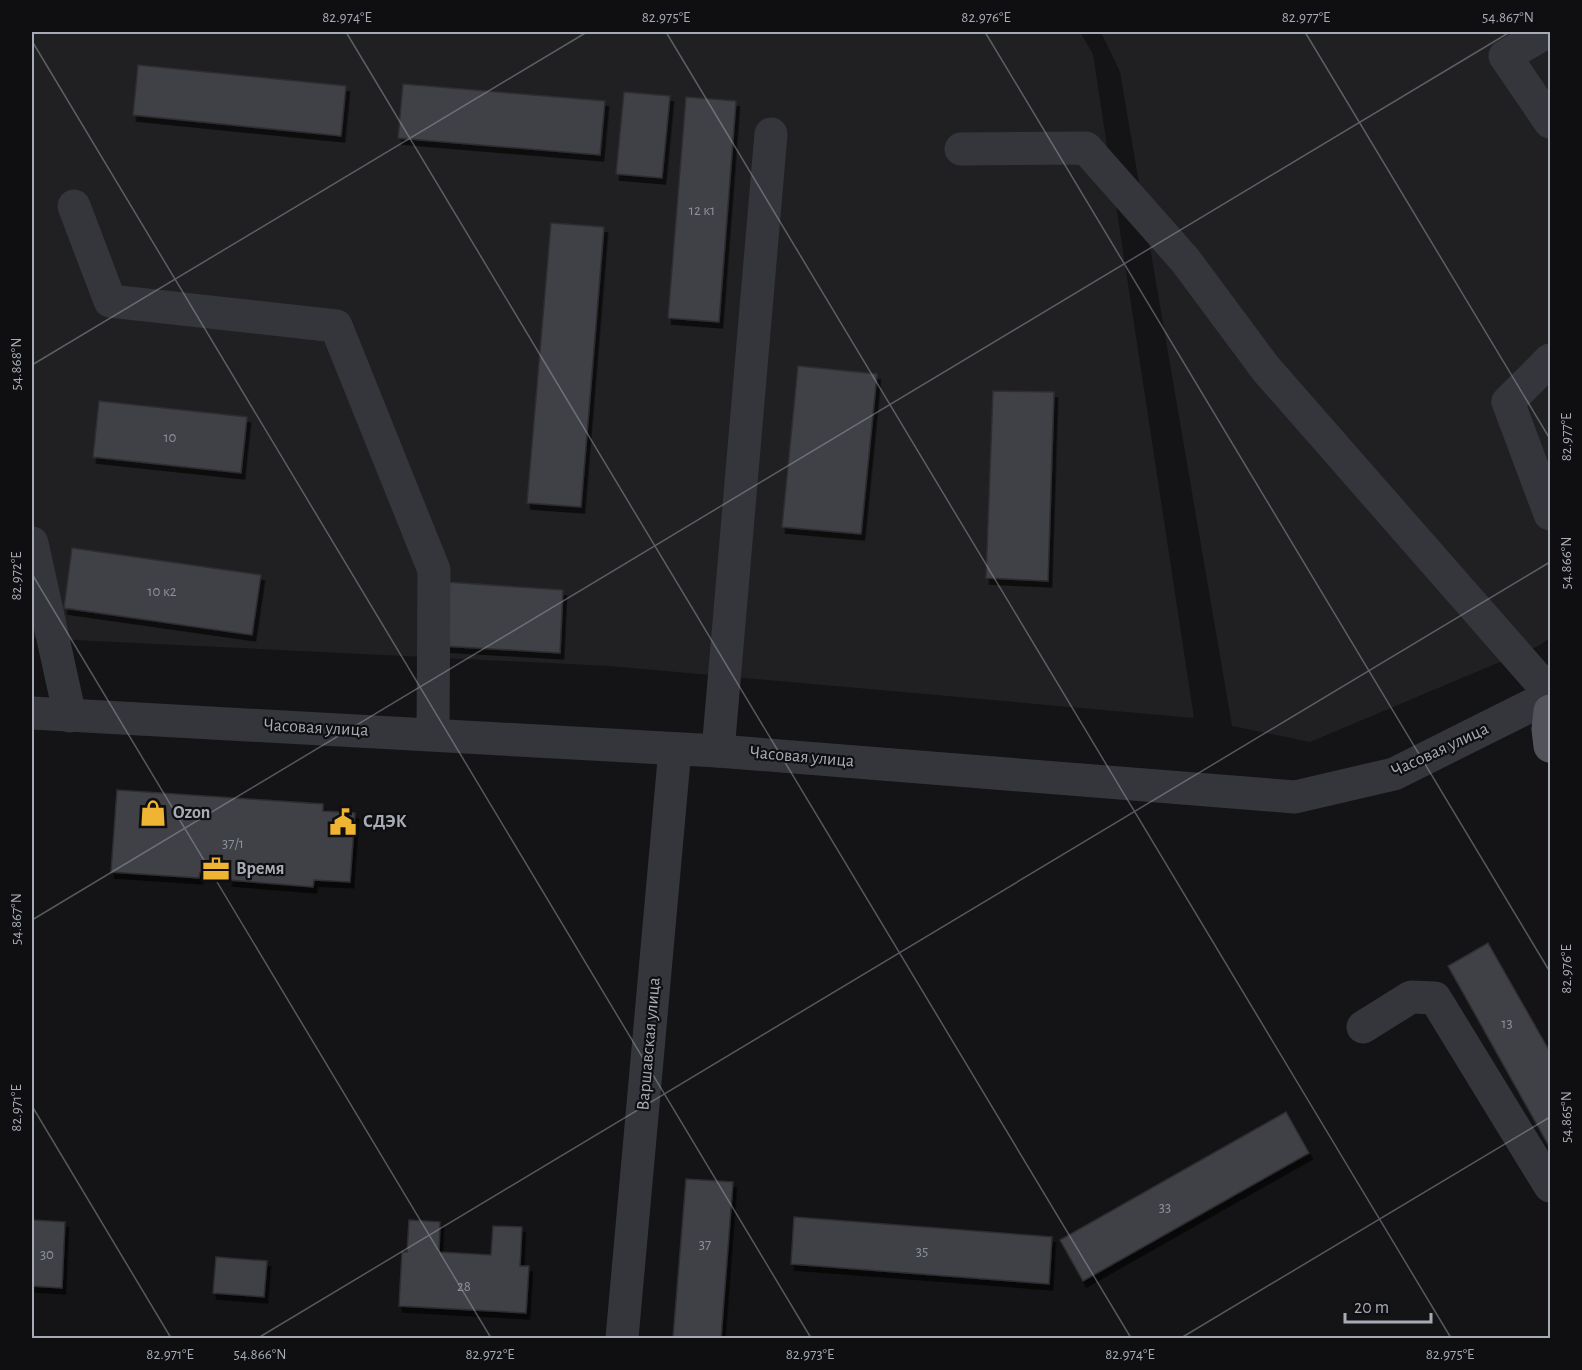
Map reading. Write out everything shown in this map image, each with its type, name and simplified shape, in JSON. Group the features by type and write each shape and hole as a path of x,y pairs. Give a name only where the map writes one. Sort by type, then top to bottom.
{"main road":[{"path":"1551,711 1548,729 1551,746"}],"street":[{"path":"1547,32 1505,56 1551,122"},
{"path":"718,751 771,134"},
{"path":"961,149 1086,148 1185,260 1266,369 1551,695"},
{"path":"74,206 110,301 336,326 434,570 433,734"},
{"path":"1551,360 1508,402 1551,514"},
{"path":"32,543 70,716"},
{"name":"Часовая улица","path":"32,713 718,751 1296,797 1394,774 1551,695"},
{"name":"Варшавская улица","path":"622,1338 675,749"},
{"path":"1363,1027 1412,997 1435,998 1551,1186"}],"shaded area":[{"path":"32,32 1080,32 1093,54 1194,718 609,666 32,638"},
{"path":"1101,32 1550,32 1550,638 1538,646 1310,742 1232,726 1120,72"}],"building":[{"path":"138,65 346,86 341,136 133,115"},
{"path":"403,84 605,101 600,155 398,138"},
{"path":"624,92 670,96 662,178 616,174"},
{"path":"686,97 736,101 719,322 668,318"},
{"path":"551,223 604,227 581,507 527,503"},
{"path":"798,366 877,374 861,534 782,527"},
{"path":"993,391 1054,392 1048,581 986,578"},
{"path":"99,401 247,417 241,473 93,457"},
{"path":"72,548 261,575 252,635 64,608"},
{"path":"446,582 563,590 560,653 442,646"},
{"path":"117,790 323,804 323,811 355,813 350,882 314,880 313,887 229,880 230,874 200,872 199,878 111,872"},
{"path":"1488,943 1550,1052 1550,1148 1448,966"},
{"path":"1286,1112 1309,1153 1083,1281 1060,1240"},
{"path":"686,1179 733,1182 721,1338 673,1338"},
{"path":"794,1217 1052,1237 1049,1284 791,1264"},
{"path":"32,1220 65,1222 62,1288 32,1286"},
{"path":"409,1220 440,1222 439,1252 491,1255 493,1226 522,1227 520,1266 529,1266 526,1313 399,1306 402,1252 407,1252"},
{"path":"216,1257 267,1261 264,1297 213,1293"}],"place":[{"name":"Ozon","path":"153,813"},
{"name":"СДЭК","path":"343,822"},
{"name":"Время","path":"216,869"}]}
